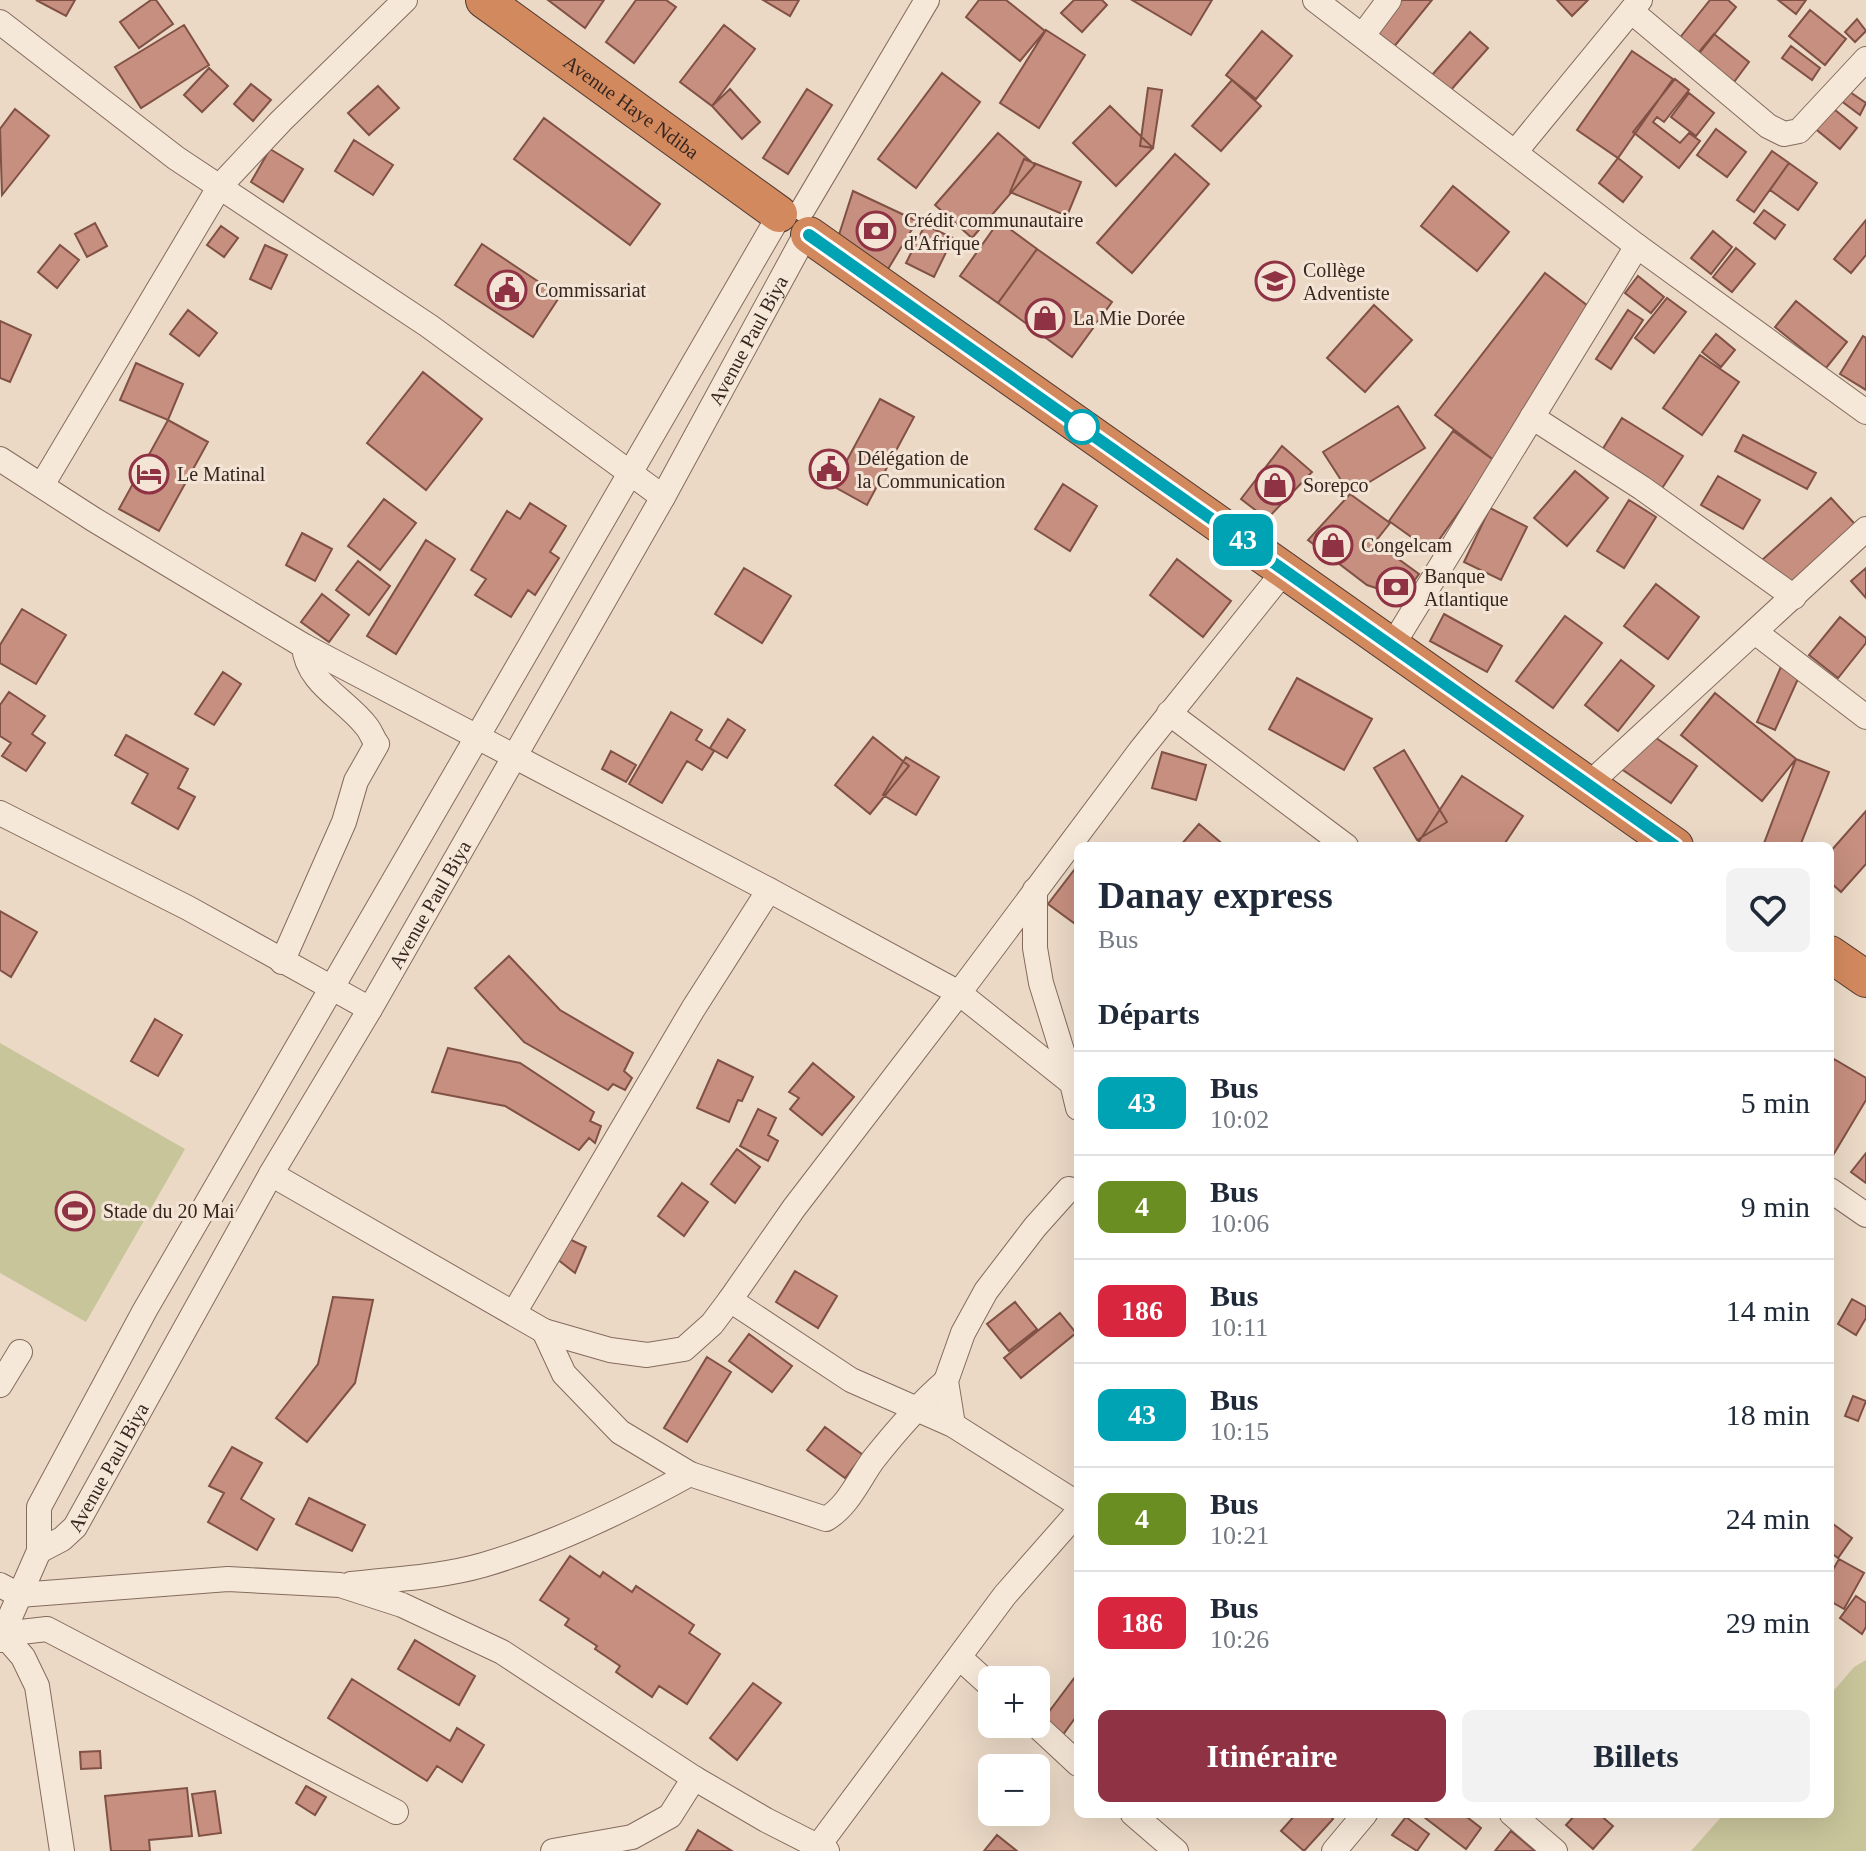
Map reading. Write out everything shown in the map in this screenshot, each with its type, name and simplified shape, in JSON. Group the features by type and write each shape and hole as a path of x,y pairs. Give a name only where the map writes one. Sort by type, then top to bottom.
{"highway":[{"name":"Avenue Haye Ndiba","path":"484,0 794,225 1669,842"},
{"path":"1834,957 1866,979"}],"street":[{"path":"42,485 220,186 281,121 405,0"},
{"path":"1,1637 9,1590 39,1551 39,1507 145,1310 475,737 630,475 794,225 927,0"},
{"path":"1315,0 1637,246 1866,412"},
{"path":"1363,35 1389,0"},
{"path":"1516,151 1636,5 1768,126 1784,134 1799,131 1866,59"},
{"path":"0,22 176,158 429,326 663,497"},
{"name":"Avenue Paul Biya","path":"39,1551 62,1539 75,1527 271,1174 370,1009 663,497 794,225"},
{"path":"1392,646 1637,246"},
{"path":"1532,417 1642,488 1794,597"},
{"path":"0,459 304,646 959,993 1072,1083"},
{"path":"1588,785 1866,529"},
{"path":"271,1174 544,1331 610,1350 647,1355 684,1349 712,1324 794,1208 1169,713 1285,570"},
{"path":"1755,632 1866,717"},
{"path":"282,962 344,822 356,781 377,744 366,725 318,680 305,661 304,646"},
{"path":"1169,713 1341,842"},
{"path":"0,813 188,908 370,1009"},
{"path":"514,1313 685,1022 769,890"},
{"path":"1035,890 1035,948 1041,983 1074,1091"},
{"path":"953,1425 946,1381 963,1333 986,1291 1035,1227 1074,1187"},
{"path":"1834,1193 1866,1215"},
{"path":"730,1300 851,1380 953,1425 1074,1501"},
{"path":"544,1331 564,1374 620,1432 690,1474 826,1519 839,1511 914,1409 946,1381"},
{"path":"0,1385 20,1352"},
{"path":"9,1590 228,1579 340,1585 481,1565 523,1551 641,1501 690,1474"},
{"path":"340,1585 402,1605 502,1652 694,1778 766,1820 823,1848 1005,1595 1074,1517"},
{"path":"1,1637 47,1629 396,1812"},
{"path":"1,1637 23,1657 37,1686 62,1851"},
{"path":"960,1658 978,1674"},
{"path":"1050,1738 1074,1760"},
{"path":"553,1851 632,1837 670,1816 694,1778"},
{"path":"1138,1818 1176,1851"},
{"path":"1334,1851 1362,1818"},
{"path":"1517,1818 1555,1851"}],"shaded area":[{"name":"Stade du 20 Mai","path":"0,1043 185,1149 86,1322 0,1273"},
{"path":"1866,1660 1866,1851 1691,1851 1720,1818 1834,1818 1834,1690 1854,1667"}],"building":[{"path":"36,0 75,0 66,16"},
{"path":"151,0 156,0 173,24 139,48 120,22"},
{"path":"548,0 604,0 585,28"},
{"path":"636,0 666,0 676,7 634,63 606,42"},
{"path":"763,0 799,0 790,16"},
{"path":"979,0 1006,0 1045,31 1020,61 966,17"},
{"path":"1074,0 1102,0 1107,5 1082,32 1061,13"},
{"path":"1132,0 1212,0 1191,35"},
{"path":"1395,0 1432,0 1393,48 1371,30"},
{"path":"1557,0 1588,0 1572,16"},
{"path":"1710,0 1728,0 1736,7 1697,56 1678,40"},
{"path":"1778,0 1806,0 1796,14"},
{"path":"1810,10 1846,39 1825,65 1789,36"},
{"path":"1857,19 1866,31 1855,42 1845,32"},
{"path":"184,25 209,65 141,108 115,67"},
{"path":"724,25 755,49 712,106 680,82"},
{"path":"1046,30 1085,55 1039,128 1000,103"},
{"path":"1262,31 1292,56 1256,99 1226,75"},
{"path":"1470,32 1488,48 1450,91 1432,75"},
{"path":"1714,34 1749,62 1734,82 1698,53"},
{"path":"1791,46 1820,68 1812,80 1782,58"},
{"path":"1632,51 1673,79 1618,158 1577,130"},
{"path":"209,68 228,86 202,112 184,95"},
{"path":"942,73 980,102 916,188 878,159"},
{"path":"1675,79 1689,90 1664,122 1657,117 1653,122 1680,143 1689,133 1700,141 1679,168 1633,132"},
{"path":"1232,80 1261,106 1221,151 1192,126"},
{"path":"251,84 271,100 253,121 234,104"},
{"path":"378,86 399,108 369,135 348,113"},
{"path":"1148,88 1162,90 1153,148 1140,146"},
{"path":"730,89 760,122 742,139 712,106"},
{"path":"807,89 832,105 788,174 763,158"},
{"path":"1847,90 1866,103 1860,115 1840,100"},
{"path":"1689,93 1714,113 1696,136 1671,117"},
{"path":"1829,105 1857,128 1840,149 1812,126"},
{"path":"1110,106 1153,148 1116,186 1073,143"},
{"path":"15,109 49,136 2,195 0,129"},
{"path":"544,118 660,204 630,245 514,159"},
{"path":"1716,129 1746,152 1727,177 1697,155"},
{"path":"998,133 1035,165 972,238 935,205"},
{"path":"354,140 393,165 373,195 335,171"},
{"path":"270,149 303,169 283,202 251,182"},
{"path":"1772,151 1789,163 1754,212 1737,200"},
{"path":"1175,154 1209,184 1132,273 1097,243"},
{"path":"1618,158 1642,177 1623,202 1599,183"},
{"path":"1024,159 1081,182 1067,216 1010,192"},
{"path":"1789,163 1817,183 1798,210 1770,190"},
{"path":"1453,186 1509,232 1477,271 1421,226"},
{"name":"Crédit communautaire d'Afrique","path":"853,191 917,221 885,274 837,241"},
{"path":"1764,210 1785,225 1775,239 1754,223"},
{"path":"1866,220 1866,255 1851,273 1834,259"},
{"path":"999,221 1037,249 998,303 960,276"},
{"path":"95,223 107,246 87,257 75,234"},
{"path":"925,225 953,238 934,277 906,263"},
{"path":"221,226 238,238 224,257 207,245"},
{"path":"1713,231 1732,247 1711,274 1691,258"},
{"name":"Commissariat","path":"482,244 560,296 533,337 455,285"},
{"path":"60,245 79,260 57,288 38,272"},
{"path":"265,245 287,255 271,289 250,279"},
{"path":"1736,248 1755,264 1732,292 1713,277"},
{"path":"1037,249 1112,302 1072,357 998,303"},
{"path":"1545,273 1605,319 1495,461 1435,415"},
{"path":"1638,276 1664,297 1651,313 1625,293"},
{"path":"1667,298 1686,312 1654,353 1635,338"},
{"path":"1796,301 1847,342 1826,368 1775,327"},
{"path":"1374,305 1412,340 1365,392 1327,358"},
{"path":"188,310 217,333 199,356 170,334"},
{"path":"1628,310 1643,320 1611,369 1596,359"},
{"path":"0,321 31,335 10,382 0,378"},
{"path":"1716,334 1735,350 1721,367 1702,352"},
{"path":"1863,336 1866,338 1866,390 1840,374"},
{"path":"1700,355 1739,382 1702,435 1663,408"},
{"path":"136,363 183,384 168,420 120,400"},
{"path":"423,372 482,419 426,490 367,443"},
{"path":"880,399 914,417 867,505 833,486"},
{"path":"1398,406 1425,448 1350,494 1323,452"},
{"path":"1622,418 1683,456 1659,493 1599,455"},
{"path":"168,420 208,442 159,531 119,509"},
{"path":"1453,431 1495,461 1431,551 1389,521"},
{"path":"1743,435 1816,473 1807,489 1735,451"},
{"name":"Sorepco","path":"1282,446 1312,472 1267,519 1241,499"},
{"path":"1575,471 1608,498 1567,546 1534,518"},
{"path":"1718,476 1760,500 1743,529 1701,505"},
{"path":"1063,484 1097,506 1070,551 1035,529"},
{"path":"1350,494 1390,523 1375,542 1419,574 1403,597 1367,585 1308,540"},
{"path":"1831,498 1864,534 1794,597 1762,560"},
{"path":"384,499 416,523 380,570 348,546"},
{"path":"1629,500 1656,517 1624,568 1597,551"},
{"path":"530,503 566,526 550,552 559,558 535,595 528,590 511,617 475,595 486,579 471,570 507,511 520,519"},
{"path":"1490,508 1527,527 1501,580 1464,562"},
{"path":"302,533 332,549 315,581 286,565"},
{"path":"426,540 455,559 396,654 367,636"},
{"path":"1177,559 1231,601 1203,637 1150,595"},
{"path":"358,561 390,586 369,615 336,590"},
{"path":"744,568 791,596 762,643 715,614"},
{"path":"1866,568 1866,598 1851,581"},
{"path":"1656,584 1699,617 1668,659 1624,626"},
{"path":"322,594 349,615 329,642 301,622"},
{"path":"22,609 66,635 36,684 0,663 0,645"},
{"path":"1444,614 1502,646 1487,672 1430,641"},
{"path":"1565,616 1602,643 1553,708 1516,681"},
{"path":"1840,617 1866,638 1866,643 1838,678 1809,655"},
{"path":"1621,660 1654,686 1618,731 1585,705"},
{"path":"1783,662 1802,670 1775,730 1757,722"},
{"path":"223,672 241,684 214,725 195,714"},
{"path":"1297,678 1372,719 1344,770 1269,729"},
{"path":"9,692 45,716 32,734 45,743 26,771 2,756 11,743 0,736 0,705"},
{"path":"1715,693 1796,759 1762,801 1681,735"},
{"path":"671,712 702,730 696,740 714,751 702,770 687,761 662,803 629,784"},
{"path":"728,719 745,730 727,758 710,748"},
{"path":"1646,731 1697,766 1671,803 1620,768"},
{"path":"126,735 188,769 178,788 195,797 178,829 132,803 148,774 115,755"},
{"path":"873,737 909,766 870,814 835,785"},
{"path":"1404,750 1447,822 1417,840 1374,768"},
{"path":"611,751 636,765 626,782 602,769"},
{"path":"1162,752 1206,765 1196,800 1152,788"},
{"path":"906,757 939,777 916,815 883,795"},
{"path":"1796,759 1829,772 1802,842 1765,842"},
{"path":"1462,776 1523,816 1506,842 1419,842"},
{"path":"1866,811 1866,864 1841,892 1834,886 1834,847"},
{"path":"1199,824 1220,842 1183,842"},
{"path":"1074,870 1074,923 1048,904"},
{"path":"0,911 37,932 11,977 0,970"},
{"path":"509,956 560,1010 633,1053 624,1071 632,1078 625,1090 613,1084 608,1090 524,1042 475,988"},
{"path":"155,1019 182,1035 158,1076 131,1061"},
{"path":"448,1048 520,1063 594,1112 590,1121 601,1126 595,1143 589,1138 579,1150 505,1106 432,1092"},
{"path":"1834,1059 1866,1078 1866,1100 1834,1154"},
{"path":"718,1060 753,1077 742,1101 738,1100 729,1122 697,1108"},
{"path":"813,1063 854,1097 822,1135 790,1109 799,1098 789,1092"},
{"path":"758,1109 776,1118 768,1135 778,1141 768,1161 740,1146"},
{"path":"737,1149 760,1167 735,1203 711,1184"},
{"path":"1866,1153 1866,1183 1851,1172"},
{"path":"682,1183 708,1202 684,1236 658,1216"},
{"path":"567,1238 586,1247 575,1273 557,1259"},
{"path":"795,1271 837,1296 818,1328 776,1302"},
{"path":"333,1297 373,1300 355,1383 307,1442 276,1418 318,1364"},
{"path":"1852,1299 1866,1307 1866,1318 1856,1335 1838,1324"},
{"path":"1015,1302 1037,1329 1009,1351 987,1324"},
{"path":"1060,1313 1074,1330 1074,1335 1021,1378 1004,1358"},
{"path":"749,1334 792,1366 772,1392 729,1361"},
{"path":"707,1357 731,1372 687,1442 664,1428"},
{"path":"1853,1396 1866,1401 1858,1421 1845,1416"},
{"path":"825,1427 863,1455 845,1478 807,1450"},
{"path":"232,1447 262,1463 241,1499 274,1519 257,1550 208,1522 224,1493 209,1486"},
{"path":"309,1498 365,1525 352,1551 296,1524"},
{"path":"1834,1525 1852,1538 1838,1558 1834,1555"},
{"path":"570,1556 600,1577 603,1572 632,1592 636,1586 694,1625 689,1633 720,1654 687,1704 659,1686 652,1697 616,1672 620,1666 565,1625 569,1619 540,1600"},
{"path":"1839,1559 1864,1573 1844,1609 1834,1603 1834,1568"},
{"path":"1856,1596 1866,1603 1866,1627 1862,1634 1840,1618"},
{"path":"415,1640 475,1676 459,1705 398,1669"},
{"path":"1074,1678 1074,1720 1062,1736 1050,1727 1050,1710"},
{"path":"352,1679 450,1741 457,1728 484,1745 462,1782 437,1766 427,1781 328,1718"},
{"path":"753,1683 781,1703 737,1760 710,1738"},
{"path":"100,1751 101,1768 81,1769 80,1752"},
{"path":"306,1786 326,1797 315,1815 296,1803"},
{"path":"187,1788 192,1836 149,1840 150,1851 111,1851 105,1796"},
{"path":"215,1791 221,1833 199,1836 192,1794"},
{"path":"1292,1818 1333,1819 1304,1851 1281,1831"},
{"path":"1405,1818 1429,1834 1417,1851 1392,1835"},
{"path":"1425,1818 1468,1818 1481,1828 1466,1849"},
{"path":"1572,1818 1604,1818 1613,1826 1593,1849 1566,1825"},
{"path":"698,1830 732,1851 686,1851"},
{"path":"1511,1831 1535,1851 1495,1851"},
{"path":"997,1835 1017,1851 984,1851"}],"bus line":[{"name":"43","path":"809,235 1669,842"}],"place":[{"name":"Crédit communautaire d'Afrique","path":"876,231"},
{"name":"Collège Adventiste","path":"1275,281"},
{"name":"Commissariat","path":"507,290"},
{"name":"La Mie Dorée","path":"1045,318"},
{"name":"Délégation de la Communication","path":"829,469"},
{"name":"Le Matinal","path":"149,474"},
{"name":"Sorepco","path":"1275,485"},
{"name":"Congelcam","path":"1333,545"},
{"name":"Banque Atlantique","path":"1396,587"},
{"name":"Stade du 20 Mai","path":"75,1211"}]}
